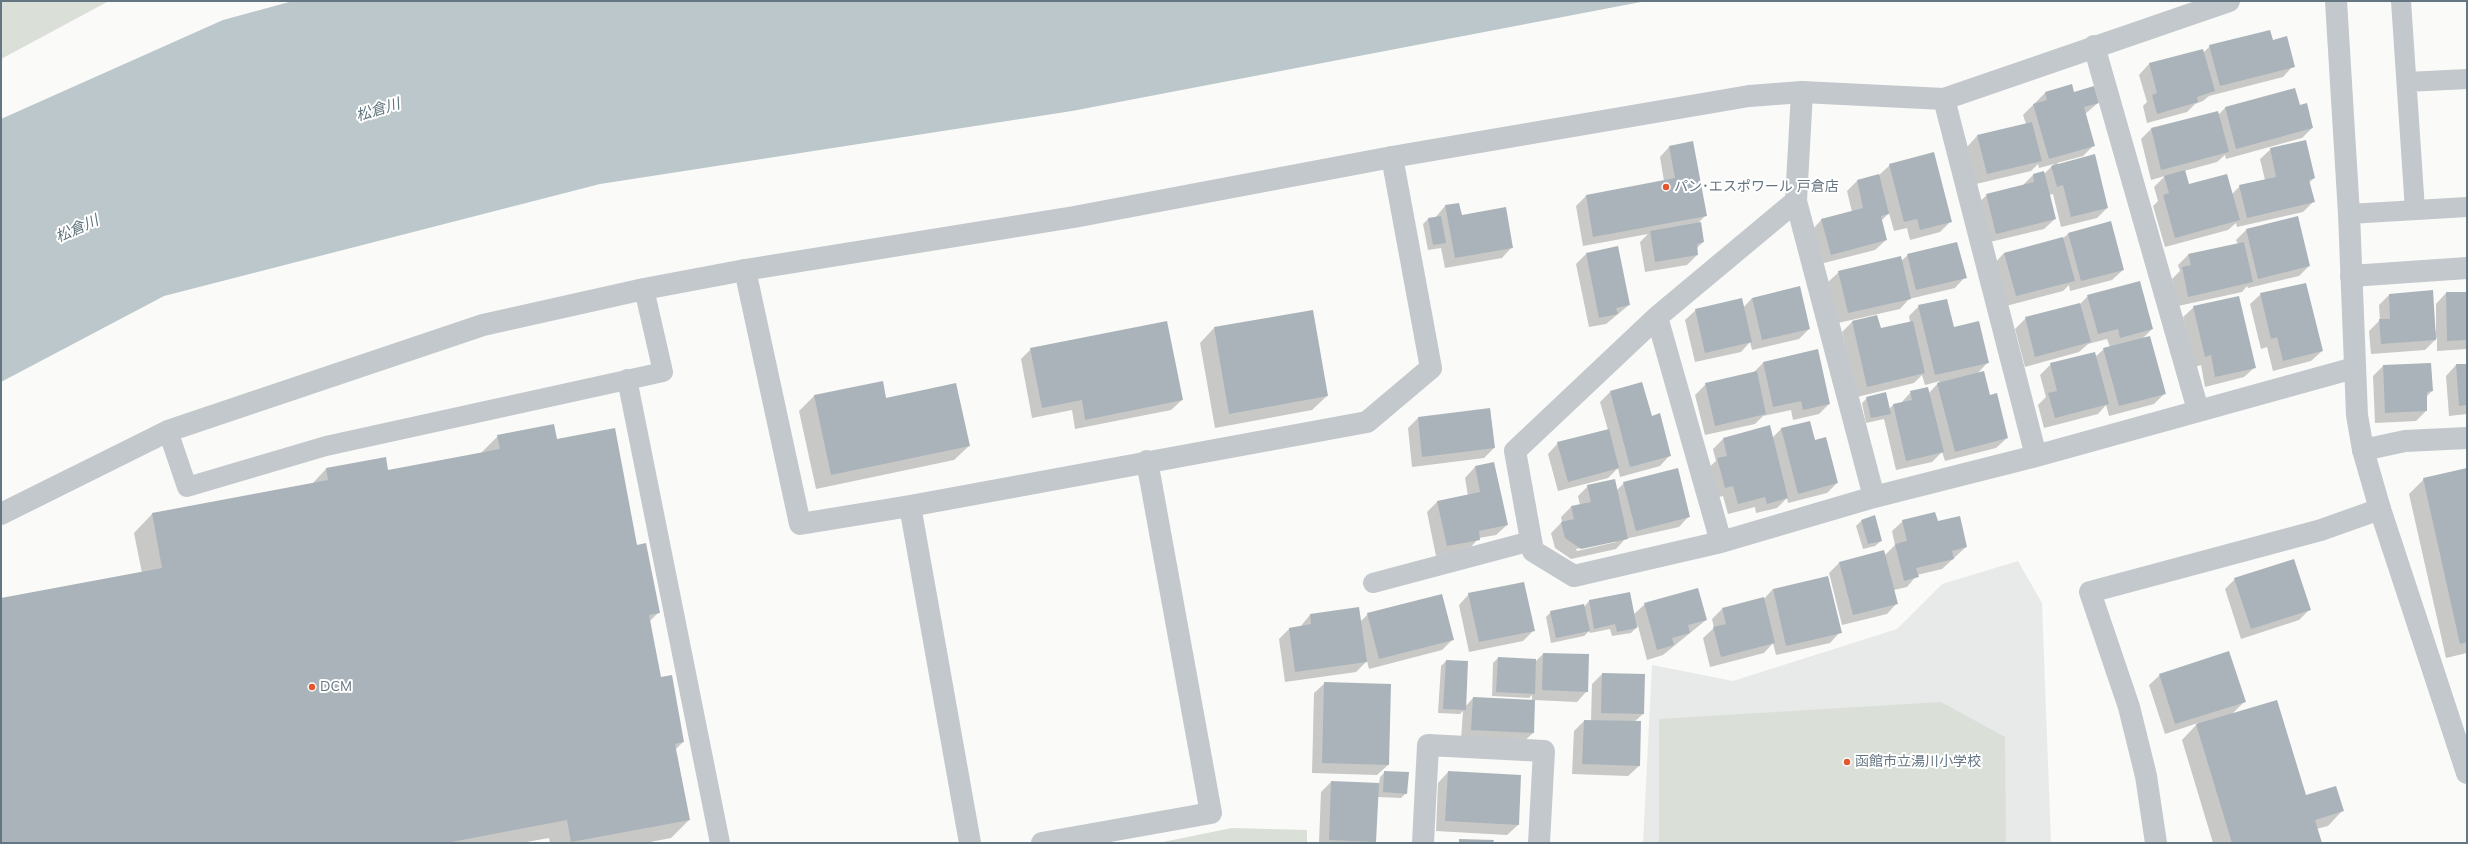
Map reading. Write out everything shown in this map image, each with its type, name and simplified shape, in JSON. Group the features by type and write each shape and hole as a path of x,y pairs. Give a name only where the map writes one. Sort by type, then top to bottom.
{"street":[{"path":"1,514 168,431 483,325 644,289 745,270 1074,217 1392,157 1749,96 1802,92 1944,99 2094,46 2229,1"},
{"path":"2336,1 2349,214 2357,415 2363,450 2380,510 2467,773"},
{"path":"2094,46 2198,410"},
{"path":"1802,92 1796,201 1874,497"},
{"path":"1944,99 2036,456"},
{"path":"745,270 800,524 910,506 1147,461 1367,422 1431,368 1392,157"},
{"path":"1796,201 1657,317 1515,451 1533,552 1574,576 1721,542 1874,497 2036,456 2354,368"},
{"path":"2351,276 2467,268"},
{"path":"1657,317 1721,542"},
{"path":"2363,450 2405,441 2467,438"},
{"path":"1042,843 1211,813 1147,461"},
{"path":"910,506 970,843"},
{"path":"2156,843 2146,776 2129,706 2090,592 2321,530 2380,510"},
{"path":"1424,843 1428,744 1544,751 1539,843"}],"lane":[{"path":"2401,1 2415,210"},
{"path":"2407,82 2467,78"},
{"path":"2349,214 2467,207"},
{"path":"168,431 187,487 326,446 663,372 644,289"},
{"path":"627,379 720,843"},
{"path":"1373,583 1531,541"}],"shaded area":[{"path":"1,1 109,1 1,59"},
{"name":"函館市立湯川小学校","path":"2018,561 2042,603 2051,843 1643,843 1652,665 1733,681 1897,629 1942,584"},
{"path":"1941,702 2005,737 2006,843 1659,843 1659,719"},
{"path":"1232,828 1307,830 1307,843 1158,843"}],"water":[{"name":"松倉川","path":"293,1 1646,1 1072,111 600,184 164,296 1,382 1,119 223,20"}],"building":[{"path":"2270,30 2273,40 2287,36 2295,67 2220,86 2209,45"},
{"path":"2203,49 2215,91 2197,97 2198,102 2157,114 2152,95 2157,93 2149,63"},
{"path":"2072,84 2074,92 2094,86 2099,103 2084,107 2095,146 2049,159 2033,104 2047,100 2045,92"},
{"path":"2295,88 2300,105 2307,103 2313,128 2236,149 2225,107"},
{"path":"2218,111 2229,152 2161,170 2151,128"},
{"path":"2032,122 2042,161 1987,174 1977,135"},
{"path":"2306,140 2315,178 2309,180 2315,202 2247,218 2239,185 2276,177 2270,148"},
{"name":"パン･エスポワール 戸倉店","path":"1693,141 1707,216 1593,237 1586,195 1675,178 1669,146"},
{"path":"1934,152 1952,222 1920,230 1917,219 1904,222 1889,164"},
{"path":"2095,154 2108,208 2071,217 2063,185 2057,187 2051,166"},
{"path":"2185,170 2189,184 2227,174 2240,220 2175,238 2163,195 2169,193 2164,176"},
{"path":"2044,171 2056,219 1996,234 1986,194 2034,182 2033,174"},
{"path":"1879,174 1889,214 1881,216 1887,240 1831,255 1821,219 1863,208 1857,180"},
{"path":"1459,203 1462,215 1506,207 1513,248 1455,258 1445,205"},
{"path":"1441,216 1446,243 1433,245 1428,218"},
{"path":"2298,216 2310,266 2258,279 2246,229"},
{"path":"2111,221 2124,270 2081,281 2068,233"},
{"path":"1701,222 1704,242 1697,244 1698,255 1655,262 1650,231"},
{"path":"2063,237 2075,281 2016,296 2004,253"},
{"path":"1957,242 1967,278 1916,290 1907,254"},
{"path":"2244,242 2253,282 2188,297 2182,267 2191,265 2188,254"},
{"path":"1618,246 1630,305 1616,308 1618,314 1599,318 1586,253"},
{"path":"1901,256 1911,299 1848,313 1838,271"},
{"path":"2140,281 2153,329 2120,338 2118,329 2098,334 2087,295"},
{"path":"2306,283 2323,351 2283,361 2277,337 2271,339 2260,293"},
{"path":"1800,286 1810,329 1762,340 1752,298"},
{"path":"2433,290 2436,340 2381,344 2379,319 2390,319 2389,294"},
{"path":"2446,292 2467,292 2467,340 2447,341"},
{"path":"2239,296 2256,368 2215,377 2211,355 2205,357 2193,306"},
{"path":"1742,298 1752,342 1705,353 1695,309"},
{"path":"1947,299 1954,327 1979,321 1989,363 1935,375 1918,305"},
{"path":"2080,303 2091,342 2035,357 2025,317"},
{"path":"1313,310 1328,396 1229,414 1214,327"},
{"path":"1877,315 1881,328 1913,321 1925,373 1867,387 1852,321"},
{"path":"1167,321 1183,400 1085,420 1082,400 1042,408 1030,348"},
{"path":"2150,336 2166,394 2119,406 2103,348"},
{"path":"1818,349 1830,404 1803,410 1801,401 1773,407 1763,362"},
{"path":"2095,352 2109,404 2055,418 2048,393 2057,391 2050,363"},
{"path":"2431,363 2433,391 2427,392 2427,411 2385,413 2383,365"},
{"path":"2456,364 2467,364 2467,405 2459,406"},
{"path":"1757,371 1766,414 1715,426 1705,383"},
{"path":"1984,371 1990,395 1997,393 2008,438 1955,452 1937,383"},
{"path":"883,381 886,398 956,383 970,446 831,475 814,395"},
{"path":"1642,382 1652,416 1660,413 1671,456 1630,467 1610,391"},
{"path":"1928,387 1944,452 1906,461 1893,404 1912,400 1910,391"},
{"path":"1886,392 1891,414 1871,418 1866,397"},
{"path":"1490,408 1495,448 1422,457 1418,417"},
{"path":"1810,421 1815,440 1826,437 1838,483 1798,494 1781,428"},
{"path":"554,424 557,439 615,428 637,545 646,543 660,613 649,615 661,677 672,675 684,742 675,744 690,820 571,842 567,820 446,843 1,843 1,598 162,568 152,513 328,480 326,468 386,457 388,470 500,449 497,435"},
{"path":"1770,425 1788,498 1767,504 1765,497 1738,504 1733,486 1725,488 1717,458 1727,456 1723,438"},
{"path":"1609,429 1619,468 1568,482 1557,442"},
{"path":"1494,462 1508,525 1479,531 1480,540 1447,546 1437,501 1480,492 1475,466"},
{"path":"1678,468 1690,517 1636,531 1623,482"},
{"path":"2467,468 2467,642 2460,644 2423,478"},
{"path":"1615,479 1628,539 1581,549 1565,538 1561,522 1574,519 1571,506 1591,502 1587,485"},
{"path":"1935,512 1938,521 1960,516 1967,547 1952,551 1954,559 1916,568 1919,577 1904,581 1895,544 1907,541 1902,520"},
{"path":"1875,515 1882,541 1868,544 1861,520"},
{"path":"1884,550 1898,604 1853,615 1839,562"},
{"path":"2294,559 2311,610 2251,629 2234,578"},
{"path":"1828,576 1842,633 1786,646 1773,589"},
{"path":"1524,582 1535,631 1479,642 1468,593"},
{"path":"1698,588 1707,620 1688,625 1690,633 1672,638 1674,645 1657,650 1644,603"},
{"path":"1630,592 1637,628 1617,632 1615,624 1594,629 1589,600"},
{"path":"1442,594 1454,640 1379,659 1367,613"},
{"path":"1764,597 1775,643 1721,657 1713,627 1726,624 1722,608"},
{"path":"1584,604 1590,631 1556,638 1550,611"},
{"path":"1359,607 1367,662 1295,672 1289,628 1311,624 1310,614"},
{"path":"2229,651 2246,702 2175,724 2159,674"},
{"path":"1543,653 1589,654 1588,692 1542,690"},
{"path":"1498,657 1536,659 1535,694 1496,692"},
{"path":"1446,660 1468,661 1466,710 1443,709"},
{"path":"1602,673 1645,674 1644,714 1601,713"},
{"path":"1324,682 1391,684 1389,765 1322,763"},
{"path":"1473,697 1535,700 1534,733 1471,730"},
{"path":"2277,700 2306,795 2336,786 2344,811 2315,820 2322,843 2232,843 2196,724"},
{"path":"1584,720 1641,721 1640,766 1582,764"},
{"path":"1384,771 1409,772 1407,794 1383,792"},
{"path":"1448,771 1521,775 1519,825 1445,821"},
{"path":"1331,781 1379,783 1376,842 1329,840"},
{"path":"1459,839 1494,840 1493,843 1459,843"}],"place":[{"name":"パン･エスポワール 戸倉店","path":"1666,187"},
{"name":"DCM","path":"312,687"},
{"name":"函館市立湯川小学校","path":"1847,762"}]}
